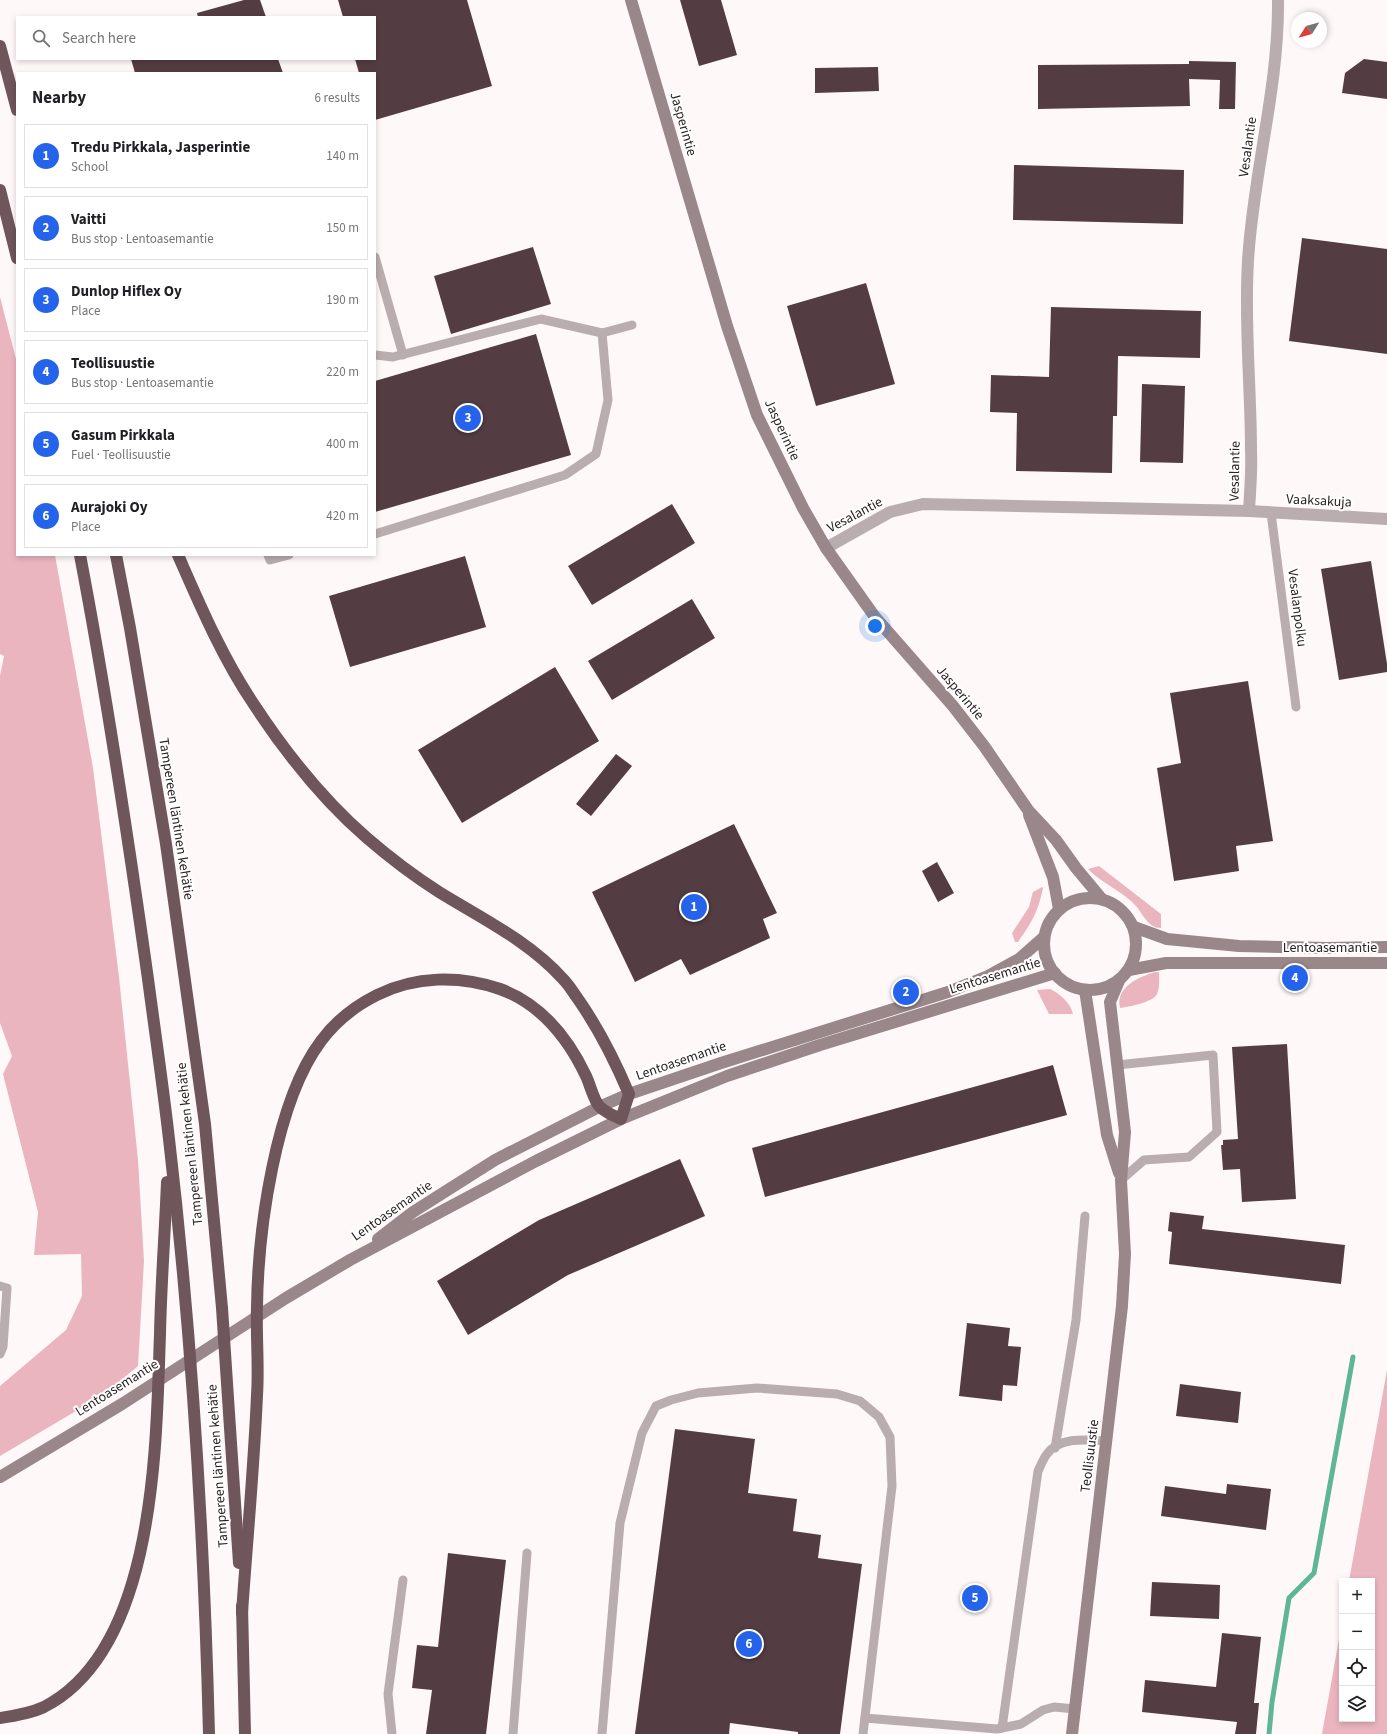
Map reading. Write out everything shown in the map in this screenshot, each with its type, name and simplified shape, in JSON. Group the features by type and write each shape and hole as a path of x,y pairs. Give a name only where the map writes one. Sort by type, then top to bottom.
{"highway":[{"path":"0,46 16,106"},
{"path":"12,90 16,100"},
{"path":"0,190 16,254"},
{"name":"Tampereen läntinen kehätie","path":"80,556 95,635 130,849 169,1139 195,1427 206,1616 209,1734"},
{"name":"Tampereen läntinen kehätie","path":"116,556 130,628 166,844 204,1124 231,1420 242,1613 245,1734"},
{"path":"178,556 225,655 252,703 310,779 337,810 367,838 438,891 498,928 540,957 564,979 591,1017 629,1094 621,1119 598,1107 586,1076 558,1029 524,1000 502,990 482,984 437,979 416,981 392,988 354,1009 336,1024 321,1041 305,1066 293,1095 282,1133 264,1215 259,1257 256,1307 258,1393 242,1613"},
{"path":"0,1718 44,1707 59,1697 87,1672 106,1647 122,1613 129,1591 141,1545 156,1438 169,1139"}],"main road":[{"name":"Jasperintie","path":"631,0 727,326 757,415 802,508 826,548 875,617 952,706 984,746 1028,810 1056,840 1076,868 1101,898"},
{"name":"Jasperintie","path":"1028,810 1053,877 1059,909"},
{"path":"1086,897 1101,898 1117,905 1127,915 1134,927 1137,941 1135,956 1129,970 1119,981 1108,987 1097,990 1085,990 1073,987 1063,982 1055,973 1048,962 1044,950 1044,937 1047,926 1059,909 1072,901 1086,897"},
{"name":"Lentoasemantie","path":"1134,927 1167,940 1231,945 1326,948 1387,947"},
{"name":"Lentoasemantie","path":"350,1260 413,1212 495,1160 598,1107 629,1094 721,1062 948,992 988,976 1019,959 1044,937"},
{"name":"Lentoasemantie","path":"1129,970 1166,963 1387,963"},
{"name":"Lentoasemantie","path":"0,1477 122,1404 286,1298 350,1260 536,1161 621,1119 728,1076 820,1045 1055,973"},
{"name":"Teollisuustie","path":"1072,1734 1122,1306 1125,1254 1121,1180 1125,1132 1110,1002 1119,981"},
{"name":"Teollisuustie","path":"1085,990 1108,1135 1121,1180"}],"street":[{"name":"Vesalantie","path":"826,548 890,512 923,504 1249,511 1251,450 1246,310 1248,260 1274,69 1278,0"},
{"name":"Vaaksakuja","path":"1249,511 1387,519"}],"lane":[{"path":"376,260 403,355"},
{"path":"376,355 393,358 541,319 602,333 632,325"},
{"path":"376,534 565,475 596,454 608,400 602,333"},
{"name":"Vesalanpolku","path":"1271,513 1296,707"},
{"path":"268,556 270,560 285,556"},
{"path":"1117,1065 1213,1055 1217,1124 1217,1132 1189,1157 1144,1160 1121,1180"},
{"path":"1055,1448 1076,1320 1085,1216"},
{"path":"0,1286 7,1288 2,1347 0,1354"},
{"path":"602,1734 620,1523 642,1433 656,1406 671,1400 698,1393 757,1388 837,1394 860,1401 879,1417 890,1437 892,1486 863,1734"},
{"path":"1002,1728 1038,1471 1048,1453 1063,1443 1080,1440 1107,1441"},
{"path":"513,1734 527,1553"},
{"path":"392,1734 388,1694 403,1580"},
{"path":"865,1718 997,1729 1021,1724 1043,1710 1054,1707 1075,1709"}],"shaded area":[{"path":"0,297 16,359 16,556 55,556 93,768 119,977 138,1160 144,1261 138,1366 103,1395 0,1456 0,1386 66,1330 82,1296 81,1254 34,1255 38,1212 3,1074 12,1056 0,1023 0,676 4,656 0,654"},
{"path":"1099,866 1161,914 1161,928 1153,926 1149,923 1131,901 1088,869"},
{"path":"1042,887 1039,904 1034,916 1018,942 1015,942 1012,933 1029,907 1033,892"},
{"path":"1155,972 1159,972 1159,986 1155,997 1140,1004 1120,1008 1119,1001 1121,994 1125,989 1136,980"},
{"path":"1050,989 1064,999 1070,1006 1073,1014 1049,1014 1037,990"},
{"path":"1387,1370 1387,1734 1322,1734 1339,1639 1339,1722 1375,1722 1375,1578 1350,1578"}],"building":[{"path":"244,0 260,0 266,16 198,16 197,13"},
{"path":"338,0 467,0 492,86 376,120 376,72 359,72 355,60 376,60 376,16 343,16"},
{"path":"680,0 721,0 737,55 699,66"},
{"path":"1364,59 1387,62 1387,99 1342,93 1345,73"},
{"path":"131,60 278,60 283,72 135,72"},
{"path":"1189,61 1236,62 1235,109 1219,109 1220,80 1189,79 1190,106 1038,109 1038,65 1189,64"},
{"path":"878,67 879,91 815,93 815,68"},
{"path":"1014,165 1184,170 1183,224 1013,220"},
{"path":"1302,238 1387,249 1387,354 1289,341"},
{"path":"533,247 551,304 451,334 434,276"},
{"path":"866,283 895,384 816,406 787,306"},
{"path":"1051,307 1201,311 1200,358 1118,356 1117,416 1113,416 1112,473 1016,471 1017,413 990,412 991,375 1049,377"},
{"path":"536,334 571,455 376,512 376,381"},
{"path":"1142,384 1185,386 1183,463 1140,462"},
{"path":"672,504 695,543 592,605 568,566"},
{"path":"465,556 486,627 350,667 329,596"},
{"path":"1371,561 1387,672 1339,680 1321,569"},
{"path":"692,599 715,638 612,700 588,661"},
{"path":"555,667 599,741 462,823 418,750"},
{"path":"1248,681 1273,841 1236,846 1239,871 1174,881 1157,768 1181,763 1170,693"},
{"path":"616,754 632,766 591,816 576,804"},
{"path":"734,824 777,913 763,919 770,938 690,975 681,959 635,982 592,892"},
{"path":"937,862 954,893 938,902 922,871"},
{"path":"1287,1044 1296,1199 1242,1202 1240,1169 1223,1170 1221,1145 1223,1145 1223,1140 1238,1139 1232,1047"},
{"path":"1053,1065 1067,1115 765,1197 752,1148"},
{"path":"680,1159 705,1216 568,1275 468,1335 437,1281 539,1220"},
{"path":"1170,1212 1204,1216 1202,1229 1345,1245 1341,1284 1169,1264 1172,1232 1168,1231"},
{"path":"967,1323 1010,1328 1008,1346 1021,1347 1017,1386 1003,1385 1002,1401 959,1396"},
{"path":"1180,1384 1241,1392 1238,1423 1176,1416"},
{"path":"675,1429 755,1439 748,1493 797,1499 793,1531 821,1535 818,1558 862,1564 840,1734 798,1734 798,1732 730,1723 729,1734 635,1734"},
{"path":"1227,1484 1271,1489 1266,1530 1161,1516 1165,1486 1226,1494"},
{"path":"448,1553 506,1560 486,1734 426,1734 432,1690 412,1688 417,1645 438,1647"},
{"path":"1152,1582 1220,1585 1219,1619 1150,1616"},
{"path":"1222,1633 1261,1637 1254,1703 1259,1703 1256,1734 1235,1734 1237,1722 1142,1712 1145,1680 1216,1687"}],"waterway":[{"path":"1269,1734 1272,1702 1289,1598 1314,1573 1353,1357"}],"place":[{"name":"Dunlop Hiflex Oy","path":"468,418"},
{"name":"Tredu Pirkkala, Jasperintie","path":"694,907"},
{"name":"Teollisuustie","path":"1295,978"},
{"name":"Vaitti","path":"906,992"},
{"name":"Gasum Pirkkala","path":"975,1598"},
{"name":"Aurajoki Oy","path":"749,1644"}]}
